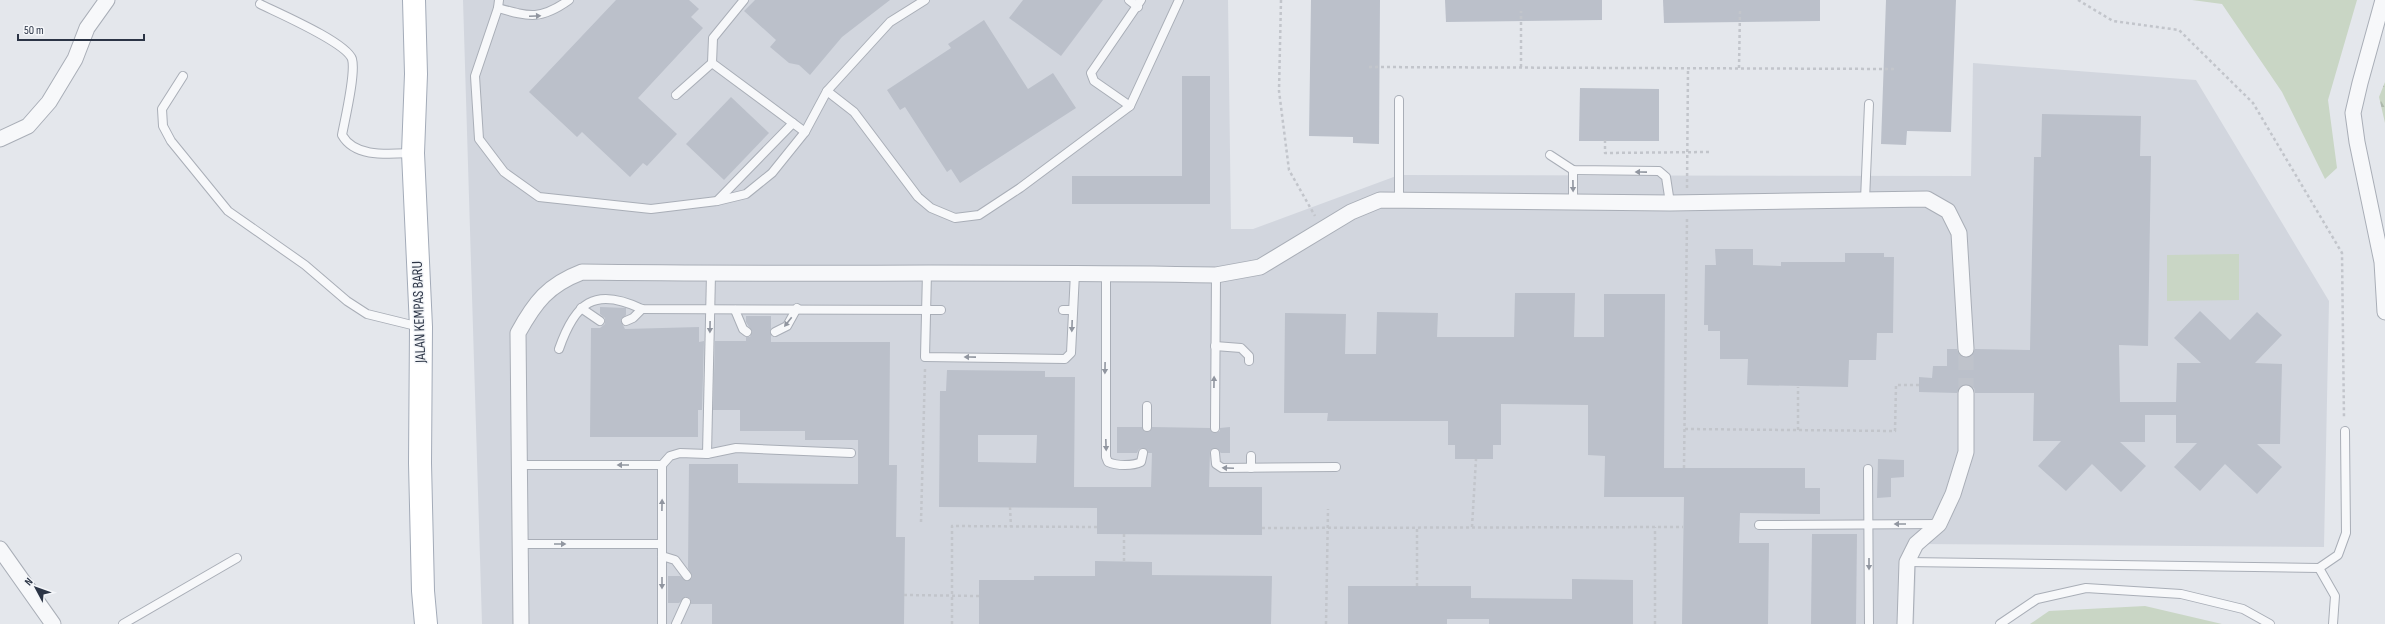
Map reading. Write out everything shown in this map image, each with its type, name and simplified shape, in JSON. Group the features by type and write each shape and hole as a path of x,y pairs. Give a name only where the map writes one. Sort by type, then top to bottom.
{"main road":[{"name":"JALAN KEMPAS BARU","path":"414,0 416,74 413,153 421,327 420,463 423,591 426,624"}],"street":[{"path":"0,140 28,126 49,102 76,59 87,28 107,0"},
{"path":"2383,0 2353,113 2357,142 2382,262 2385,312"},
{"path":"520,624 518,333 532,308 544,295 563,280 582,272 711,274 927,272 1216,275 1260,267 1352,212 1380,200 1670,203 1927,199 1948,211 1959,233 1966,349"},
{"path":"1905,624 1907,562 1916,544 1939,524 1953,494 1966,452 1966,393"},
{"path":"0,549 53,624"}],"lane":[{"path":"569,0 552,12 540,16 528,16 499,4 475,76 479,139 504,172 539,197 651,209 717,201 746,194 772,173 805,132 827,92 890,22 925,0"},
{"path":"676,95 712,63 713,38 744,0"},
{"path":"1129,0 1140,3 1091,73 1094,81 1130,106"},
{"path":"827,92 854,112 918,197 931,208 955,218 979,215 1009,196 1130,106 1179,0"},
{"path":"260,4 324,36 344,49 352,58 353,70 342,135 347,144 359,151 413,153"},
{"path":"712,63 805,132"},
{"path":"183,76 162,109 163,126 171,141 228,212 305,265 347,301 367,314 421,327"},
{"path":"1399,100 1399,199"},
{"path":"1865,200 1869,104"},
{"path":"717,201 793,123"},
{"path":"1550,155 1573,170 1659,171 1666,177 1670,203"},
{"path":"1573,170 1573,201"},
{"path":"927,272 925,356 1065,359 1071,353 1075,273"},
{"path":"1106,273 1106,457 1108,462 1112,464 1136,464 1142,462 1143,453"},
{"path":"707,454 711,274"},
{"path":"1215,428 1216,275"},
{"path":"558,349 572,316 587,303 607,298 627,302 642,309 735,310 798,308 940,310"},
{"path":"581,308 600,321"},
{"path":"775,332 787,326 798,308"},
{"path":"626,321 633,318 642,309"},
{"path":"735,310 743,329 747,332"},
{"path":"1063,310 1072,310"},
{"path":"1215,346 1241,348 1249,356 1249,361"},
{"path":"1147,406 1147,427"},
{"path":"1907,562 2319,568 2338,555 2346,533 2345,431"},
{"path":"662,624 662,465 670,456 680,453 707,454 736,448 851,453"},
{"path":"1216,453 1216,464 1222,468 1336,467"},
{"path":"1251,456 1252,468"},
{"path":"520,464 662,465"},
{"path":"1868,469 1869,624"},
{"path":"1759,525 1939,524"},
{"path":"520,544 662,544"},
{"path":"662,556 675,560 687,576"},
{"path":"123,624 237,558"},
{"path":"2319,568 2335,596 2333,624"},
{"path":"2000,624 2037,599 2086,588 2182,594 2243,609 2270,624"},
{"path":"676,624 686,602"}],"path":[{"path":"1281,0 1278,91 1288,170 1323,230"},
{"path":"2078,0 2113,21 2179,30 2254,103 2342,253 2345,431"},
{"path":"1521,11 1521,68"},
{"path":"1739,68 1740,11"},
{"path":"1369,67 1894,69"},
{"path":"1684,468 1688,68"},
{"path":"1605,140 1605,153 1709,152"},
{"path":"921,522 925,356"},
{"path":"1685,429 1895,431 1896,385 1919,385"},
{"path":"1798,387 1798,430"},
{"path":"1472,527 1476,460"},
{"path":"1010,507 1011,526"},
{"path":"1326,624 1328,509"},
{"path":"952,624 952,526 1097,527"},
{"path":"1655,527 1655,624"},
{"path":"1262,528 1683,527"},
{"path":"1417,528 1417,586"},
{"path":"1124,534 1124,561"},
{"path":"904,595 979,596"}],"shaded area":[{"path":"463,0 1228,0 1231,229 1253,229 1399,175 1971,176 1973,63 2196,80 2329,301 2324,547 1917,544 1914,624 482,624"}],"green space":[{"path":"2192,0 2357,0 2328,100 2337,168 2325,179 2282,92 2222,4"},
{"path":"2385,82 2385,123 2379,97"},
{"path":"2239,254 2239,300 2167,301 2167,255"},
{"path":"2145,606 2222,624 2030,624 2049,611"}],"building":[{"path":"616,0 689,0 699,9 691,17 703,28 638,98 677,134 647,166 643,163 630,177 582,132 577,137 529,92"},
{"path":"755,0 890,0 842,37 810,75 799,65 789,63 770,47 776,40 744,11"},
{"path":"1023,0 1103,0 1061,56 1009,18"},
{"path":"1311,0 1380,0 1379,144 1353,143 1353,137 1309,136"},
{"path":"1445,0 1602,0 1602,20 1446,22"},
{"path":"1663,0 1820,0 1820,21 1664,23"},
{"path":"1886,0 1956,0 1951,132 1907,131 1906,145 1881,144"},
{"path":"984,20 1028,89 1053,73 1076,108 960,183 951,169 947,172 905,107 900,110 887,90 951,48 948,44"},
{"path":"1182,76 1210,76 1210,204 1072,204 1072,176 1182,176"},
{"path":"1580,88 1659,89 1659,141 1579,141"},
{"path":"731,97 769,133 724,180 686,144"},
{"path":"2042,114 2141,116 2140,156 2151,156 2148,346 2119,345 2120,402 2176,402 2177,363 2201,363 2174,338 2200,311 2230,340 2257,312 2282,335 2255,363 2282,364 2280,444 2257,444 2282,467 2257,494 2225,464 2200,491 2174,467 2197,443 2176,443 2176,415 2145,415 2145,442 2120,442 2146,466 2121,492 2092,464 2066,491 2038,466 2061,441 2033,441 2034,393 1975,393 1974,388 1966,384 1961,385 1957,393 1919,392 1919,377 1932,378 1933,366 1947,366 1947,349 1957,349 1959,354 1966,358 1971,356 1975,349 2030,350 2034,157 2041,157"},
{"path":"1715,249 1753,249 1753,265 1781,266 1781,262 1845,262 1845,253 1884,253 1884,257 1894,257 1893,333 1877,333 1876,360 1849,360 1848,387 1747,385 1748,359 1720,359 1720,331 1708,331 1708,325 1704,325 1705,265 1716,265"},
{"path":"1515,293 1575,293 1574,337 1604,337 1604,294 1665,294 1664,468 1805,468 1805,488 1820,488 1820,514 1740,513 1739,543 1769,543 1768,624 1682,624 1684,497 1604,497 1605,456 1588,455 1588,405 1501,404 1501,445 1493,445 1493,459 1455,459 1455,445 1448,445 1448,421 1327,421 1328,413 1284,413 1285,313 1346,314 1345,354 1376,354 1377,312 1438,313 1437,337 1514,337"},
{"path":"600,307 626,308 626,315 621,321 625,329 699,327 699,342 704,341 702,410 698,410 698,437 590,437 591,328 600,328 605,324 605,318 600,314"},
{"path":"746,316 771,316 771,342 890,342 889,465 897,465 896,537 905,537 904,624 712,624 712,604 691,604 690,599 686,597 679,603 668,603 668,576 680,576 687,581 692,578 688,568 689,464 738,464 738,483 858,484 858,440 805,440 805,431 740,431 740,410 713,410 715,341 746,341 746,337 750,337 752,332 746,322"},
{"path":"947,370 1045,371 1045,377 1075,377 1074,487 1151,487 1152,453 1148,453 1144,448 1139,449 1137,453 1117,453 1117,427 1142,427 1147,432 1152,427 1210,428 1215,433 1220,431 1220,428 1230,427 1230,453 1221,453 1215,448 1210,451 1209,487 1262,487 1262,535 1097,534 1097,508 939,507 940,391 946,391","holes":["978,435 1037,435 1036,463 978,462"]},
{"path":"1878,459 1904,460 1904,477 1891,478 1891,497 1877,498"},
{"path":"1812,534 1857,534 1856,624 1811,624"},
{"path":"1095,561 1152,562 1152,575 1272,576 1271,624 979,624 979,580 1034,580 1034,576 1095,576"},
{"path":"1572,579 1633,580 1633,624 1489,624 1489,619 1447,619 1447,624 1348,624 1348,586 1471,586 1471,598 1572,599"}],"tunnel":[{"path":"1966,349 1966,393"}]}
